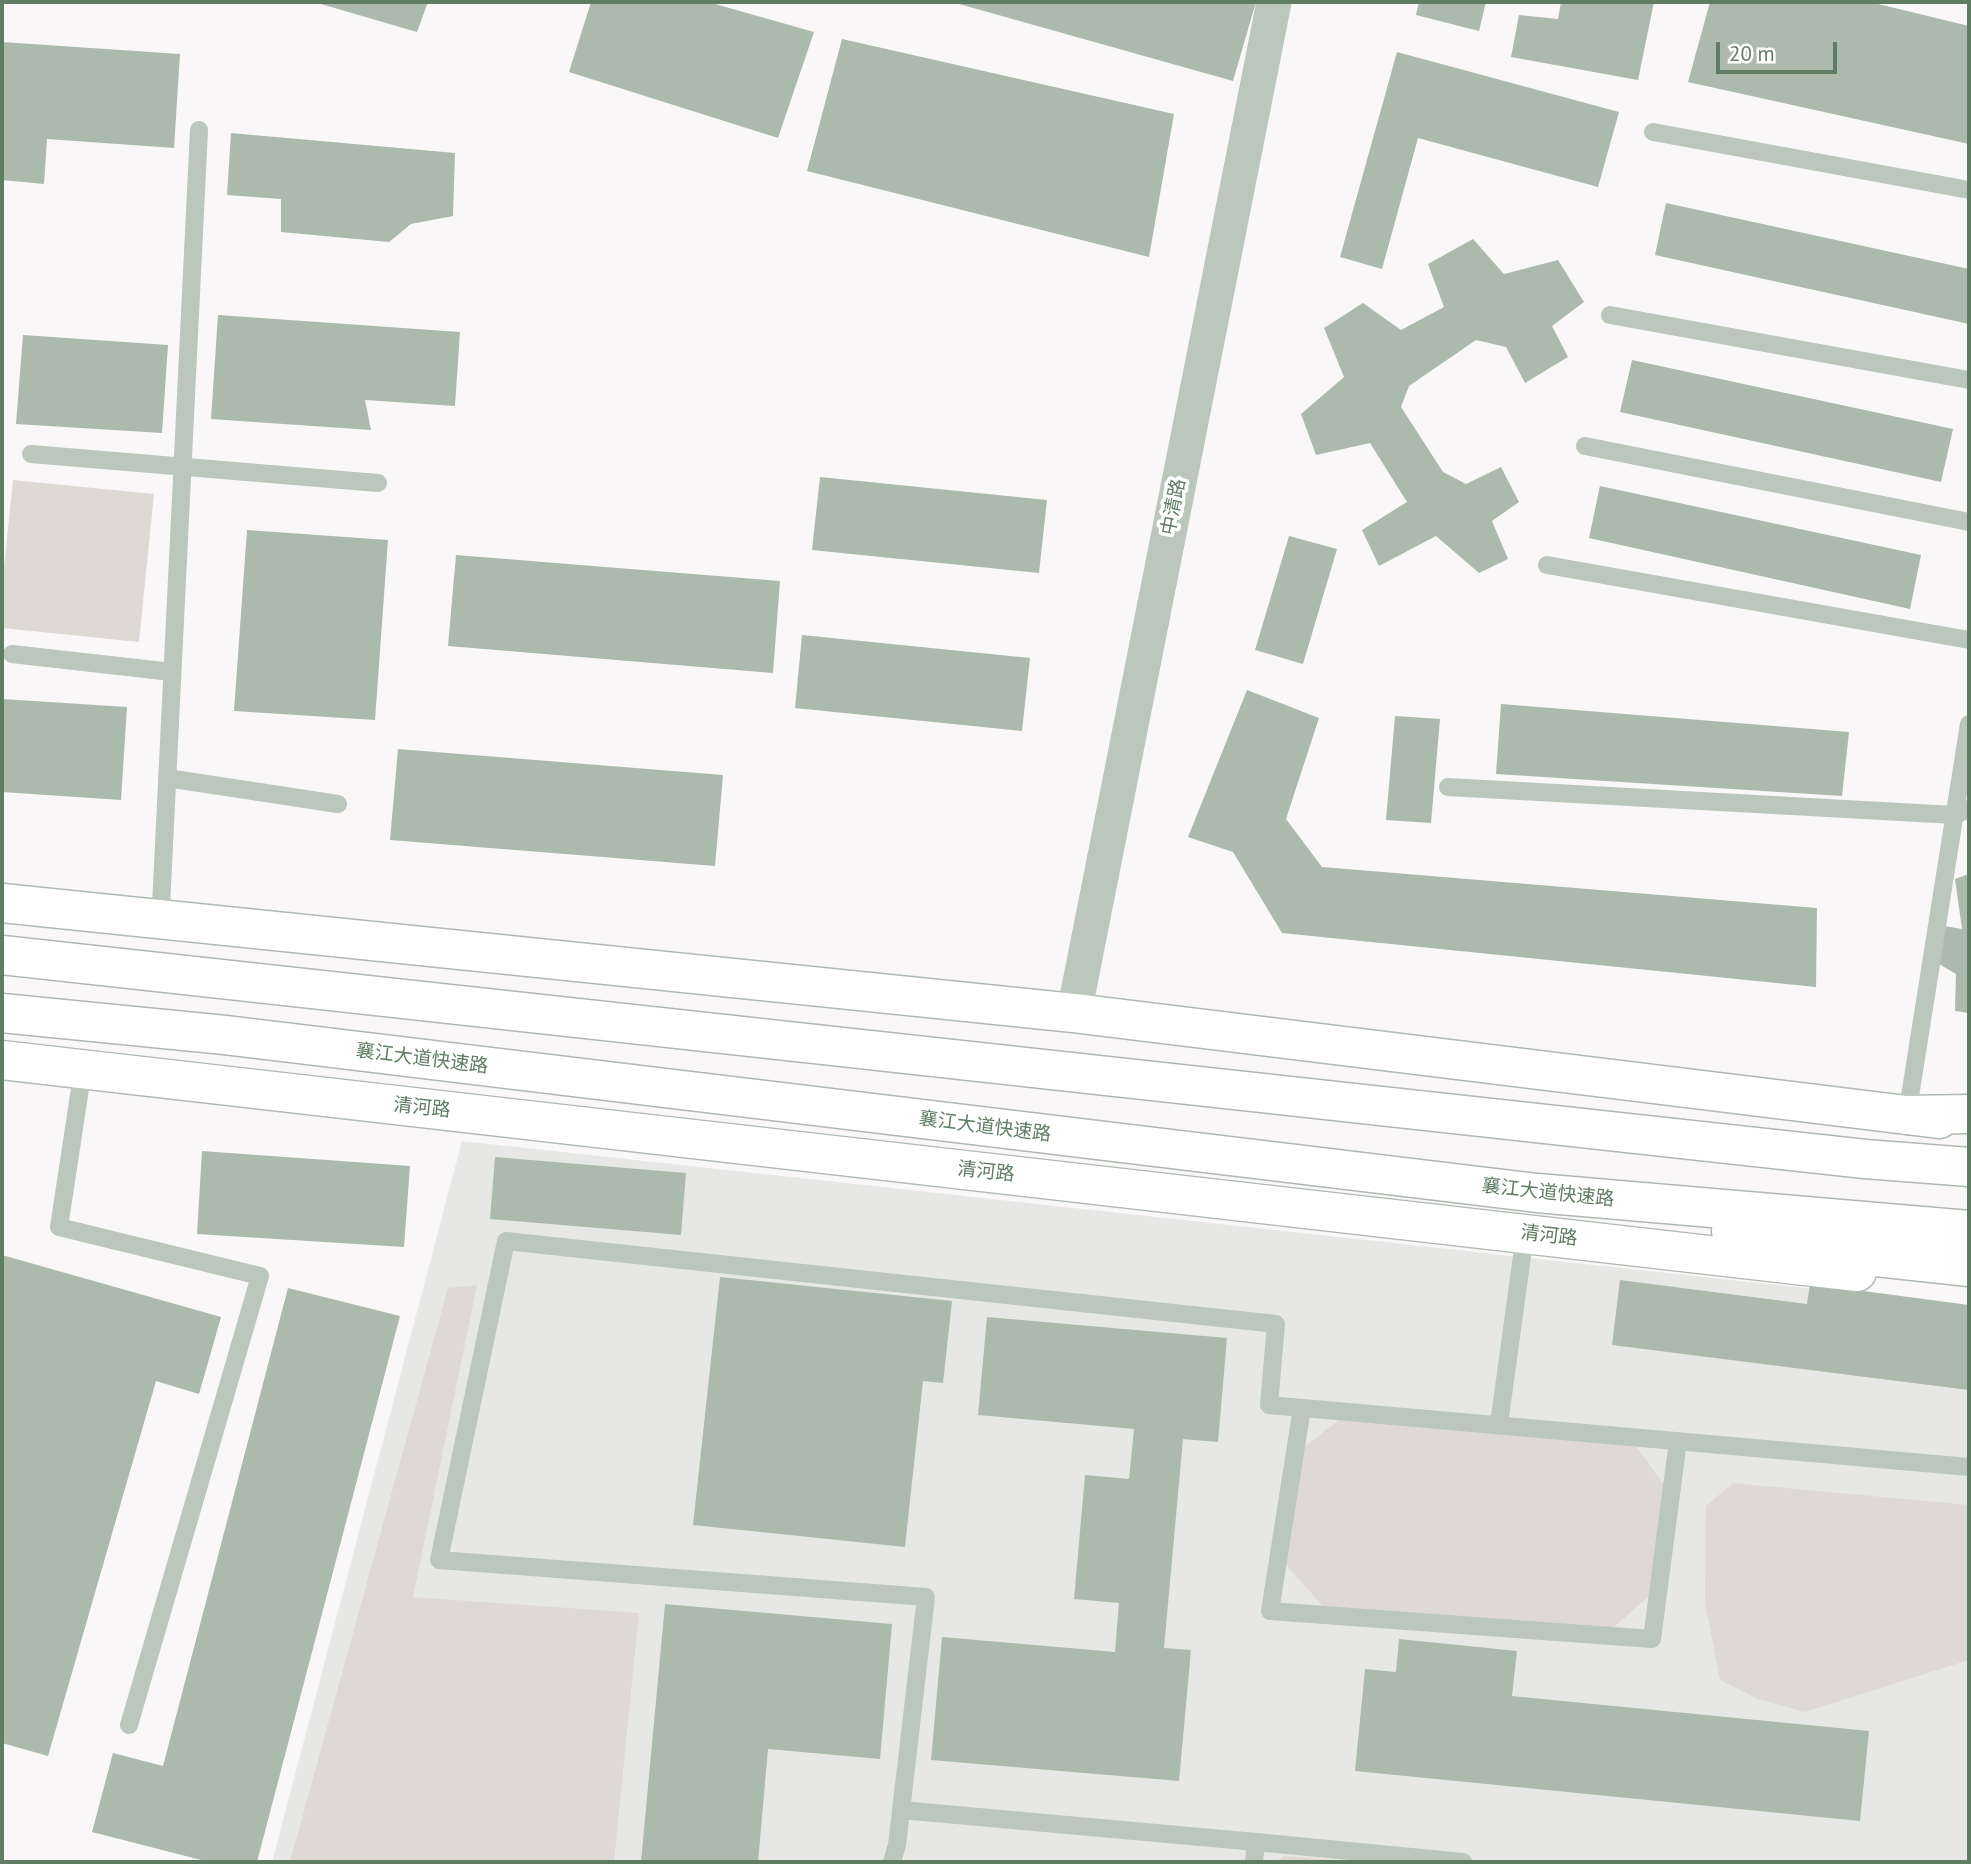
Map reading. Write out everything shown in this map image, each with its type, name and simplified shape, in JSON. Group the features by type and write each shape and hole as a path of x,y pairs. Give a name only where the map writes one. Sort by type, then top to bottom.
{"main road":[{"path":"2,902 1073,1013 1969,1122"},
{"path":"2,955 1865,1159 1969,1167"},
{"name":"襄江大道快速路","path":"2,1013 239,1037 1537,1193 1969,1230"},
{"name":"清河路","path":"2,1060 1969,1284"},
{"path":"1906,1115 1969,1114"},
{"path":"1537,1193 1840,1253 1969,1267"}],"street":[{"name":"中清路","path":"1073,1013 1274,2"}],"lane":[{"path":"156,918 161,906 199,130"},
{"path":"1653,132 1969,190"},
{"path":"1610,315 1969,380"},
{"path":"1585,446 1969,522"},
{"path":"31,454 378,483"},
{"path":"1547,565 1969,640"},
{"path":"12,654 172,672"},
{"path":"1906,1115 1962,812 1969,724"},
{"path":"167,778 338,804"},
{"path":"1448,788 1962,812"},
{"path":"83,1069 59,1227 260,1276 130,1725"},
{"path":"1499,1424 1525,1234"},
{"path":"892,1862 897,1845 926,1597 439,1560 506,1241 1276,1324 1269,1405 1969,1467"},
{"path":"1302,1408 1270,1611 1652,1639 1678,1441"},
{"path":"901,1810 1463,1862"},
{"path":"1254,1862 1256,1842"}],"shaded area":[{"path":"13,480 154,494 139,642 2,628 2,586"},
{"path":"462,1141 1969,1306 1969,1862 272,1862"},
{"path":"477,1285 413,1597 639,1613 614,1862 290,1862 448,1288"},
{"path":"1349,1412 1629,1437 1671,1494 1659,1587 1605,1635 1331,1615 1279,1557 1294,1455"},
{"path":"1733,1483 1969,1505 1969,1660 1805,1712 1758,1699 1720,1680 1705,1603 1706,1506"},
{"path":"1284,1856 1362,1862 1275,1862"}],"building":[{"path":"314,2 428,2 417,32"},
{"path":"591,2 708,2 814,32 778,138 569,72"},
{"path":"952,2 1256,2 1233,81"},
{"path":"1419,2 1486,2 1479,31 1416,15"},
{"path":"1561,2 1654,2 1638,80 1511,57 1519,15 1558,19"},
{"path":"1710,2 1870,2 1969,26 1969,144 1688,82"},
{"path":"842,39 1174,114 1149,257 807,171"},
{"path":"2,42 180,54 174,148 47,139 44,184 2,180"},
{"path":"1397,52 1619,112 1598,187 1418,138 1382,269 1340,257"},
{"path":"231,133 455,153 453,216 411,224 389,242 281,232 281,199 227,195"},
{"path":"1666,203 1969,269 1969,324 1655,255"},
{"path":"1473,239 1504,274 1558,260 1584,302 1552,326 1568,357 1525,383 1506,347 1476,340 1409,386 1401,407 1443,472 1466,484 1501,467 1519,502 1492,521 1508,559 1479,573 1436,536 1379,566 1362,530 1407,502 1370,443 1316,455 1301,414 1344,377 1324,328 1363,303 1401,330 1444,307 1428,264"},
{"path":"218,315 460,332 455,406 365,400 371,430 211,419"},
{"path":"23,335 168,345 162,433 16,424"},
{"path":"1632,360 1953,429 1941,482 1620,412"},
{"path":"820,477 1047,500 1039,573 812,550"},
{"path":"1600,486 1921,555 1910,609 1589,538"},
{"path":"247,530 388,540 375,720 234,711"},
{"path":"1289,536 1337,549 1303,664 1255,650"},
{"path":"456,555 780,581 773,673 448,646"},
{"path":"802,635 1030,658 1022,731 795,708"},
{"path":"1247,690 1319,718 1286,819 1322,867 1817,908 1816,987 1282,933 1233,852 1188,837"},
{"path":"2,699 127,707 121,800 2,792"},
{"path":"1501,704 1849,732 1842,796 1496,774"},
{"path":"1395,716 1440,719 1431,823 1386,820"},
{"path":"398,749 723,775 715,866 390,840"},
{"path":"1969,874 1969,1013 1955,1011 1956,974 1939,964 1944,926 1962,929 1955,879"},
{"path":"202,1151 410,1166 404,1247 197,1234"},
{"path":"495,1157 686,1173 681,1235 490,1219"},
{"path":"2,1255 221,1317 199,1394 156,1381 48,1756 2,1743"},
{"path":"720,1277 952,1301 943,1383 923,1381 905,1547 693,1525"},
{"path":"1620,1280 1807,1304 1810,1284 1969,1305 1969,1390 1612,1345"},
{"path":"288,1288 400,1316 257,1862 209,1862 92,1832 113,1753 163,1766"},
{"path":"987,1317 1227,1338 1218,1442 1183,1439 1164,1648 1191,1650 1179,1781 931,1760 942,1637 1115,1652 1119,1603 1074,1599 1085,1475 1129,1479 1134,1429 978,1415"},
{"path":"665,1604 892,1624 880,1759 768,1749 758,1862 641,1862"},
{"path":"1399,1639 1517,1651 1512,1696 1869,1731 1860,1821 1355,1771 1365,1669 1396,1672"}]}
